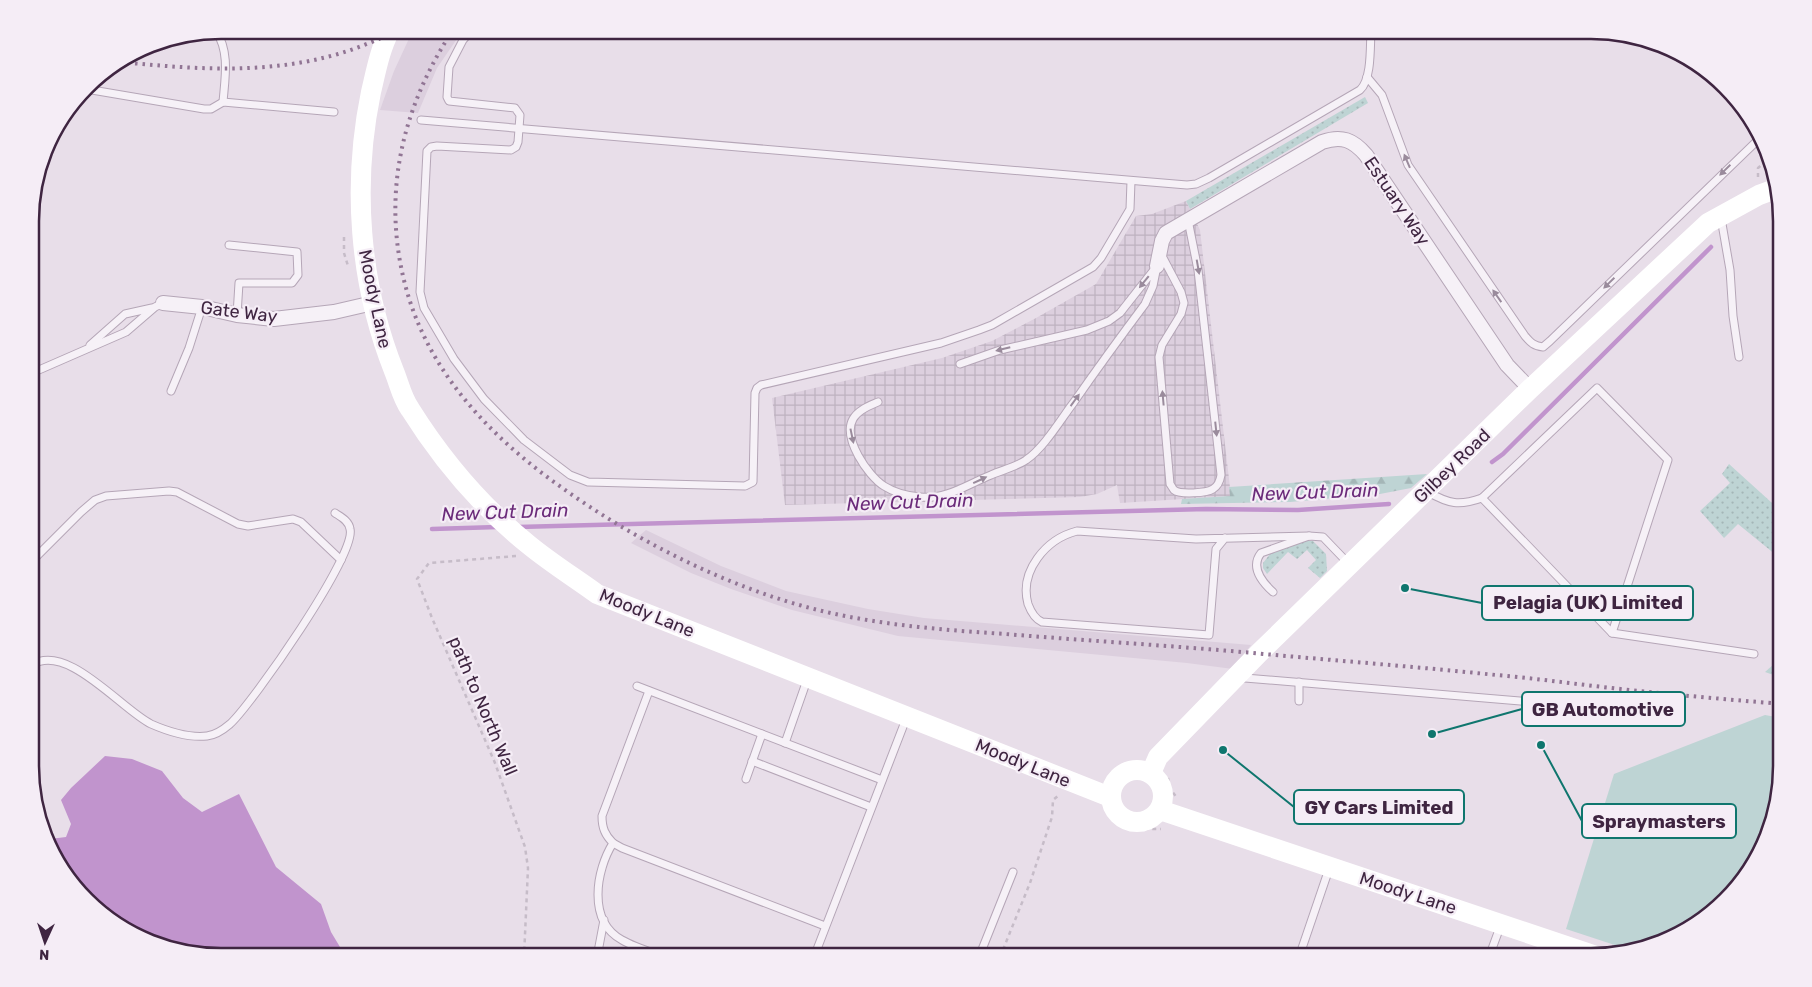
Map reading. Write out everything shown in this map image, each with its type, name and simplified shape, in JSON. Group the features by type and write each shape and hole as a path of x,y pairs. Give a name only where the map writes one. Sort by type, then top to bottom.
{"street":[{"name":"Moody Lane","path":"387,39 376,70 362,148 360,189 362,230 373,303 387,354 408,408 442,455 480,500 501,519 520,543 529,545 597,594 1110,797"},
{"name":"Estuary Way","path":"1157,266 1162,241 1166,233 1322,142 1332,138 1345,139 1357,145 1366,155 1507,365 1530,389"},
{"name":"Gilbey Road","path":"1160,772 1158,757 1240,673 1530,389 1708,223 1768,191"},
{"name":"Gate Way","path":"159,305 202,308 237,315 274,319 334,312 373,303"},
{"path":"1134,770 1160,772 1156,777 1163,790 1164,799 1160,810 1154,817 1146,821 1135,823 1126,821 1114,809 1110,797 1112,788 1118,778 1134,770"},
{"name":"Moody Lane","path":"1160,810 1500,924 1593,948"}],"lane":[{"path":"220,39 225,52 226,70 223,102"},
{"path":"464,39 449,67 447,97 449,101 515,108 520,115 518,142 516,147 511,150 437,146 431,147 427,151 420,292 424,308 454,358 484,399 524,440 570,475 588,482 746,486 753,482 755,393 757,388 762,385 941,343 992,325 1093,266 1102,258 1130,209 1132,181"},
{"path":"421,120 1187,185 1196,184 1209,178 1360,90 1365,86 1367,77 1370,39"},
{"path":"1367,77 1382,95 1408,165 1525,336 1530,343 1537,346 1543,347 1550,341 1755,142"},
{"path":"94,90 204,109 211,109 223,102 334,112"},
{"path":"1721,216 1730,270 1733,316 1739,357"},
{"path":"1160,251 1181,292 1184,303 1181,314 1162,345 1159,357 1170,484 1173,490 1179,493 1206,492 1220,482 1221,475 1198,270 1188,220"},
{"path":"229,245 297,252 298,275 292,283 239,283 237,315"},
{"path":"960,364 1000,350 1088,330 1109,322 1120,313 1157,266"},
{"path":"878,402 862,410 854,418 850,426 851,436 858,456 870,474 884,486 899,493 935,498 944,496 1026,460 1046,440 1145,304 1153,286 1157,266"},
{"path":"39,370 126,332 159,305"},
{"path":"86,349 125,314 159,305"},
{"path":"171,391 189,348 202,308"},
{"path":"1426,491 1444,502 1461,504 1482,498 1597,388 1668,460 1612,633"},
{"path":"39,554 95,500 106,496 169,491 177,492 238,524 248,526 293,519 301,522 341,560"},
{"path":"1482,498 1612,633 1754,654"},
{"path":"39,662 51,660 65,664 91,679 150,724 182,734 206,736 219,732 230,724 249,704 307,620 341,560 350,538 351,529 345,520 335,513"},
{"path":"1225,538 1216,549 1209,634 1042,622 1036,620 1026,597 1028,580 1035,561 1048,546 1065,534 1077,531 1196,539 1225,538 1310,536 1323,537 1350,565"},
{"path":"1272,592 1261,581 1258,573 1258,556 1261,553 1310,536"},
{"path":"1240,673 1245,678 1544,703 1543,720"},
{"path":"785,743 808,677"},
{"path":"1299,682 1299,701"},
{"path":"638,686 882,780"},
{"path":"650,691 602,816 602,827 608,838 613,843 631,852 826,926"},
{"path":"817,948 907,716"},
{"path":"746,779 762,734"},
{"path":"752,762 871,808"},
{"path":"613,843 602,866 598,885 598,904 604,920 612,933 622,940 642,948"},
{"path":"1302,948 1330,867"},
{"path":"983,948 1013,872"},
{"path":"599,948 604,920"},
{"path":"1492,948 1500,924"}],"path":[{"path":"1764,163 1758,168 1768,191"},
{"name":"path to North Wall","path":"520,543 515,557 429,563 418,579 432,618 495,763 525,846 528,868 524,948"},
{"path":"1160,772 1179,799"},
{"path":"1004,948 1030,883 1052,817 1053,800 1059,795 1066,779"}],"shaded area":[{"path":"409,39 457,39 437,68 418,113 380,110 394,71"},
{"path":"1186,201 1200,230 1231,496 1120,503 1117,485 1097,494 1080,497 785,505 772,398 942,358 992,341 1096,284 1136,216 1152,214"},
{"path":"646,530 721,566 786,591 868,609 924,618 1251,645 1233,669 898,636 792,610 691,573 631,543"},
{"path":"105,756 132,759 162,771 183,798 202,812 239,794 276,867 321,904 331,932 341,948 197,947 162,939 130,924 110,911 76,877 54,838 66,837 71,824 61,800"}],"green space":[{"path":"1365,97 1368,103 1190,209 1186,201"},
{"path":"1729,464 1773,504 1773,553 1738,524 1724,538 1700,511 1730,483 1722,474"},
{"path":"1427,474 1411,488 1380,494 1290,502 1181,504 1182,499 1230,496 1229,487"},
{"path":"1306,541 1313,541 1326,554 1327,571 1320,578 1308,568 1316,560 1307,550 1297,559 1288,552 1267,574 1263,568 1263,563 1270,554"},
{"path":"1773,665 1773,675 1765,672"},
{"path":"1765,715 1773,716 1773,778 1770,802 1764,825 1743,867 1720,895 1692,918 1650,939 1619,946 1566,929 1614,774"}],"waterway":[{"name":"New Cut Drain","path":"1492,462 1503,454 1711,247"},
{"name":"New Cut Drain","path":"518,527 1206,509 1298,510 1389,504"},
{"name":"New Cut Drain","path":"432,529 498,527"}],"railway":[{"path":"130,63 175,67 256,68 311,61 338,54 378,39"},
{"path":"448,39 420,92 408,124 400,157 396,191 396,225 400,260 408,295 419,325 432,352 449,379 489,427 561,487 620,526 652,544 717,576 784,601 841,615 888,623 958,631 1199,648 1409,667 1773,703"}],"place":[{"name":"Pelagia (UK) Limited","path":"1405,588"},
{"name":"GB Automotive","path":"1432,734"},
{"name":"Spraymasters","path":"1541,745"},
{"name":"GY Cars Limited","path":"1223,750"}]}
